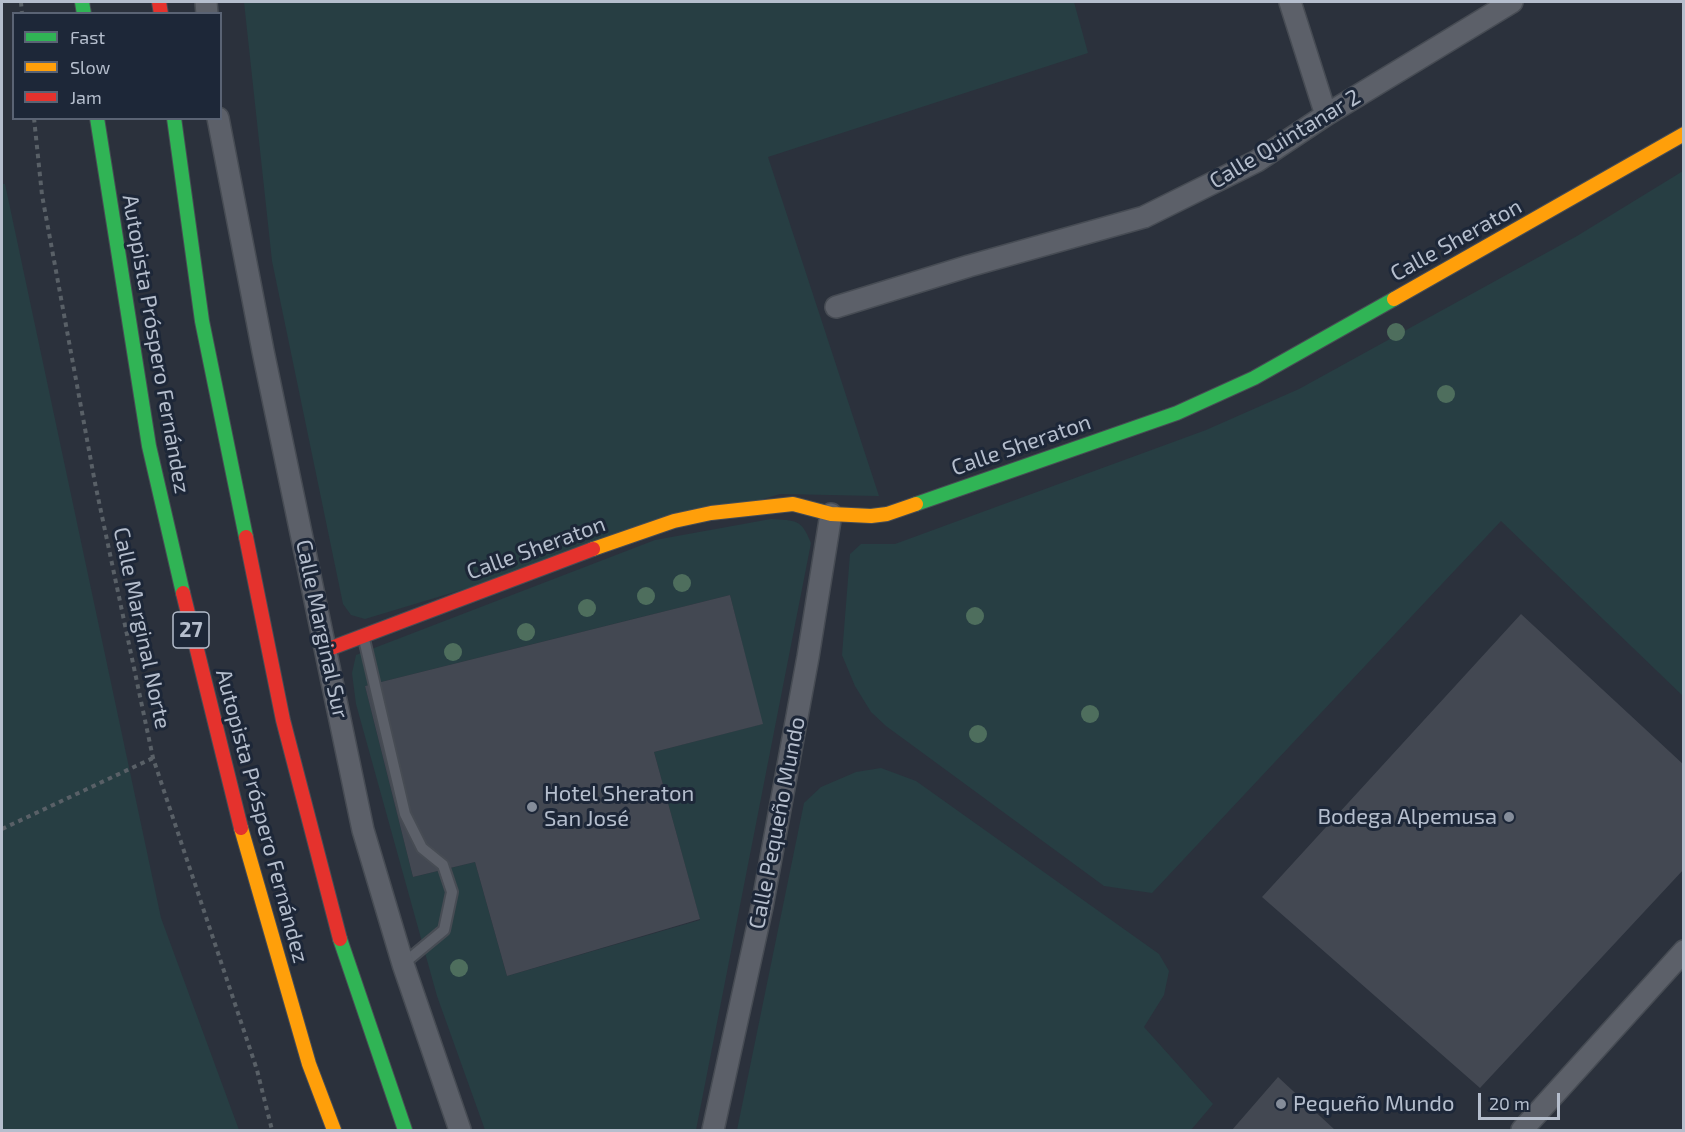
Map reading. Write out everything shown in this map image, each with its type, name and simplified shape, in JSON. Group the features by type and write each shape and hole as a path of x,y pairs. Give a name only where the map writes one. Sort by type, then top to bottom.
{"main road":[{"name":"Autopista Próspero Fernández","path":"97,120 149,446 191,630 249,861 309,1064 333,1131"},
{"name":"Autopista Próspero Fernández","path":"174,120 202,321 283,720 334,921 405,1131"},
{"name":"Calle Sheraton","path":"326,650 563,559 674,521 711,513 793,504 831,514 871,516 887,514 1177,413 1254,378 1664,147 1683,134"}],"street":[{"path":"1290,2 1326,115"},
{"name":"Calle Quintanar 2","path":"836,307 969,266 1144,217 1257,161 1326,115 1512,2"},
{"name":"Calle Marginal Sur","path":"218,120 263,351 363,830 403,964 460,1131"},
{"name":"Calle Pequeño Mundo","path":"713,1131 762,907 808,657 831,514"},
{"path":"1522,1131 1683,951"}],"lane":[{"path":"363,635 405,814 422,848 442,865 453,892 444,930 403,964"}],"path":[{"name":"Calle Marginal Norte","path":"34,120 42,195 95,483 153,758 257,1070 272,1131"},
{"path":"2,829 153,758"}],"green space":[{"path":"244,2 1074,2 1088,53 768,157 879,496 780,494 365,619 351,615 343,604 272,261"},
{"path":"1683,171 1683,696 1501,521 1152,893 1104,886 886,726 871,712 855,686 842,655 850,554 861,544 895,544 1206,430 1299,389 1577,236"},
{"path":"2,184 5,184 161,918 239,1130 2,1130"},
{"path":"771,519 797,522 804,529 811,543 696,1130 485,1130 437,996 356,704 352,673 356,655 655,540","holes":["730,595 762,724 654,752 700,920 507,976 475,862 413,877 365,686"]},
{"path":"881,768 916,781 1159,954 1169,971 1164,995 1144,1027 1213,1104 1191,1130 737,1130 804,803 821,787 856,772"}],"building":[{"name":"Hotel Sheraton San José","path":"730,595 763,724 654,752 700,919 507,976 475,862 413,877 365,686"},
{"name":"Bodega Alpemusa","path":"1521,614 1684,765 1684,869 1480,1088 1262,897"},
{"name":"Pequeño Mundo","path":"1278,1077 1335,1130 1232,1130"}],"traffic: fast":[{"path":"82,2 84,12"},
{"path":"97,120 149,446 183,593"},
{"path":"174,120 202,321 246,537"},
{"path":"916,504 1177,413 1254,378 1394,299"},
{"path":"340,939 405,1130"}],"traffic: slow":[{"path":"1394,299 1684,134"},
{"path":"593,549 674,521 711,513 793,504 831,514 871,516 887,514 916,504"},
{"path":"241,828 309,1064 334,1130"}],"traffic: jam":[{"path":"159,2 161,12"},
{"path":"246,537 283,720 340,939"},
{"path":"326,650 593,549"},
{"path":"183,593 241,828"}],"place":[{"name":"Hotel Sheraton San José","path":"532,807"},
{"name":"Bodega Alpemusa","path":"1509,817"},
{"name":"Pequeño Mundo","path":"1281,1104"}]}
